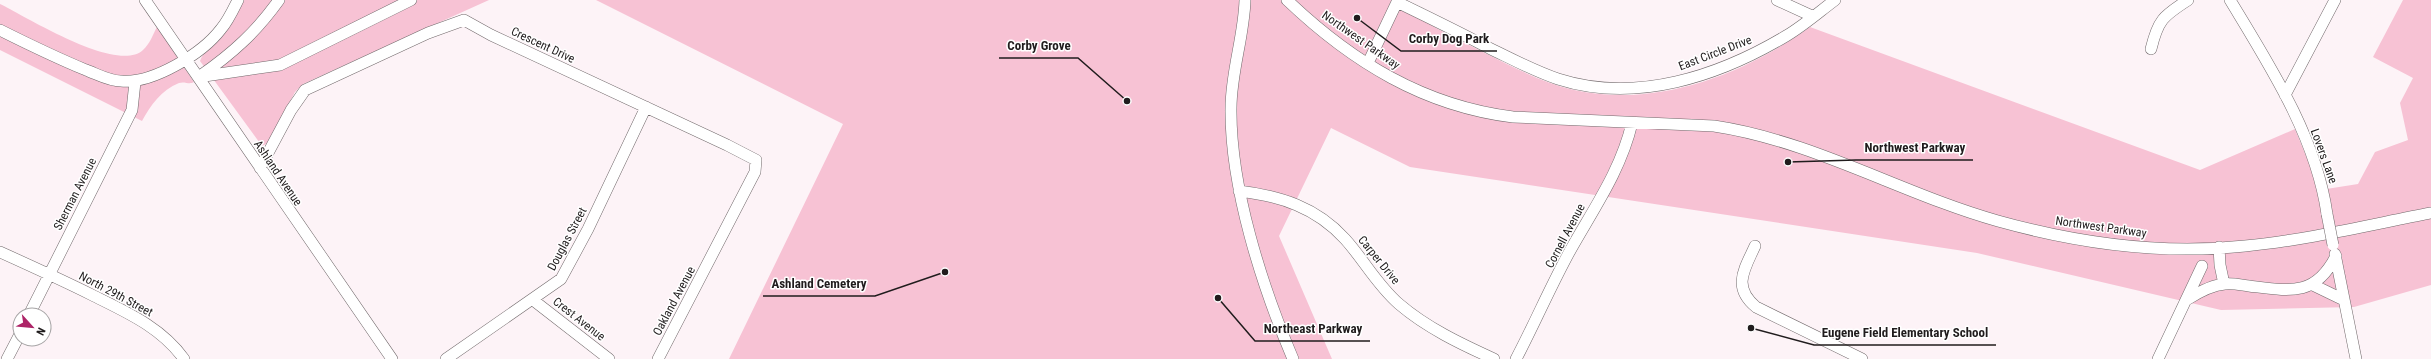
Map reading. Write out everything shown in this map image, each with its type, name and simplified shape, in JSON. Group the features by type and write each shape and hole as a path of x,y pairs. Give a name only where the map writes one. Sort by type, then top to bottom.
{"street":[{"name":"Ashland Avenue","path":"145,0 392,359"},
{"path":"0,30 59,59 106,78 119,82 136,82 186,59 221,30 238,0"},
{"path":"198,77 238,48 259,27 280,0"},
{"path":"198,77 260,70 280,65 411,0"},
{"name":"Northwest Parkway","path":"1287,0 1368,63 1426,96 1483,113 1632,123 1714,126 1772,137 1810,150 1926,198 2037,231 2124,245 2203,249 2285,240 2431,214"},
{"path":"1777,0 1812,16"},
{"name":"East Circle Drive","path":"1398,1 1519,62 1558,79 1591,86 1622,88 1655,86 1700,75 1759,50 1788,35 1835,0"},
{"path":"2151,49 2157,25 2171,10 2188,0"},
{"name":"Lovers Lane","path":"2230,0 2285,96 2319,177 2356,359"},
{"path":"2285,96 2336,0"},
{"path":"1368,63 1398,1"},
{"path":"1247,2 1230,106 1232,144 1239,191 1278,322 1293,359"},
{"name":"Crescent Drive","path":"260,168 291,110 305,90 428,33 464,20 491,35 756,160 755,172 712,255"},
{"name":"Sherman Avenue","path":"33,307 132,110 136,82"},
{"name":"Douglas Street","path":"446,359 533,300 561,279 568,269 646,107"},
{"name":"Cornell Avenue","path":"1516,359 1570,251 1616,172 1628,142 1632,123"},
{"name":"Carper Drive","path":"1239,191 1274,196 1317,214 1345,239 1373,277 1400,304 1439,331 1494,359"},
{"path":"1755,246 1741,283 1745,298 1756,306 1862,359"},
{"path":"2219,247 2220,265 2224,284"},
{"path":"2158,359 2188,299 2202,266 2203,249"},
{"path":"2188,299 2213,287 2224,284 2289,290 2313,285 2325,275 2334,250"},
{"name":"North 29th Street","path":"0,252 50,274 144,322 162,335 184,359"},
{"name":"Oakland Avenue","path":"658,359 712,255"},
{"path":"2202,266 2206,279 2213,287"},
{"path":"2313,285 2344,300"},
{"name":"Crest Avenue","path":"533,300 609,359"},
{"path":"7,359 13,347"}],"shaded area":[{"path":"244,0 489,0 303,84 295,92 268,143 262,146 200,61 207,50 229,27"},
{"path":"596,0 1393,0 1438,29 1528,74 1562,87 1605,94 1636,94 1667,91 1698,83 1728,73 1756,60 1810,27 2200,170 2295,129 2320,190 2358,184 2375,152 2408,140 2400,103 2413,78 2373,57 2403,0 2431,0 2431,285 2354,307 2221,310 1977,253 1410,167 1331,128 1279,236 1332,359 729,359 843,124"},
{"path":"0,4 72,41 113,55 130,55 143,50 157,27 194,82 179,83 167,90 153,104 142,121 0,50"}],"place":[{"name":"Corby Dog Park","path":"1357,18"},
{"name":"Corby Grove","path":"1127,101"},
{"name":"Northwest Parkway","path":"1788,162"},
{"name":"Ashland Cemetery","path":"945,272"},
{"name":"Northeast Parkway","path":"1218,298"},
{"name":"Eugene Field Elementary School","path":"1751,328"}]}
